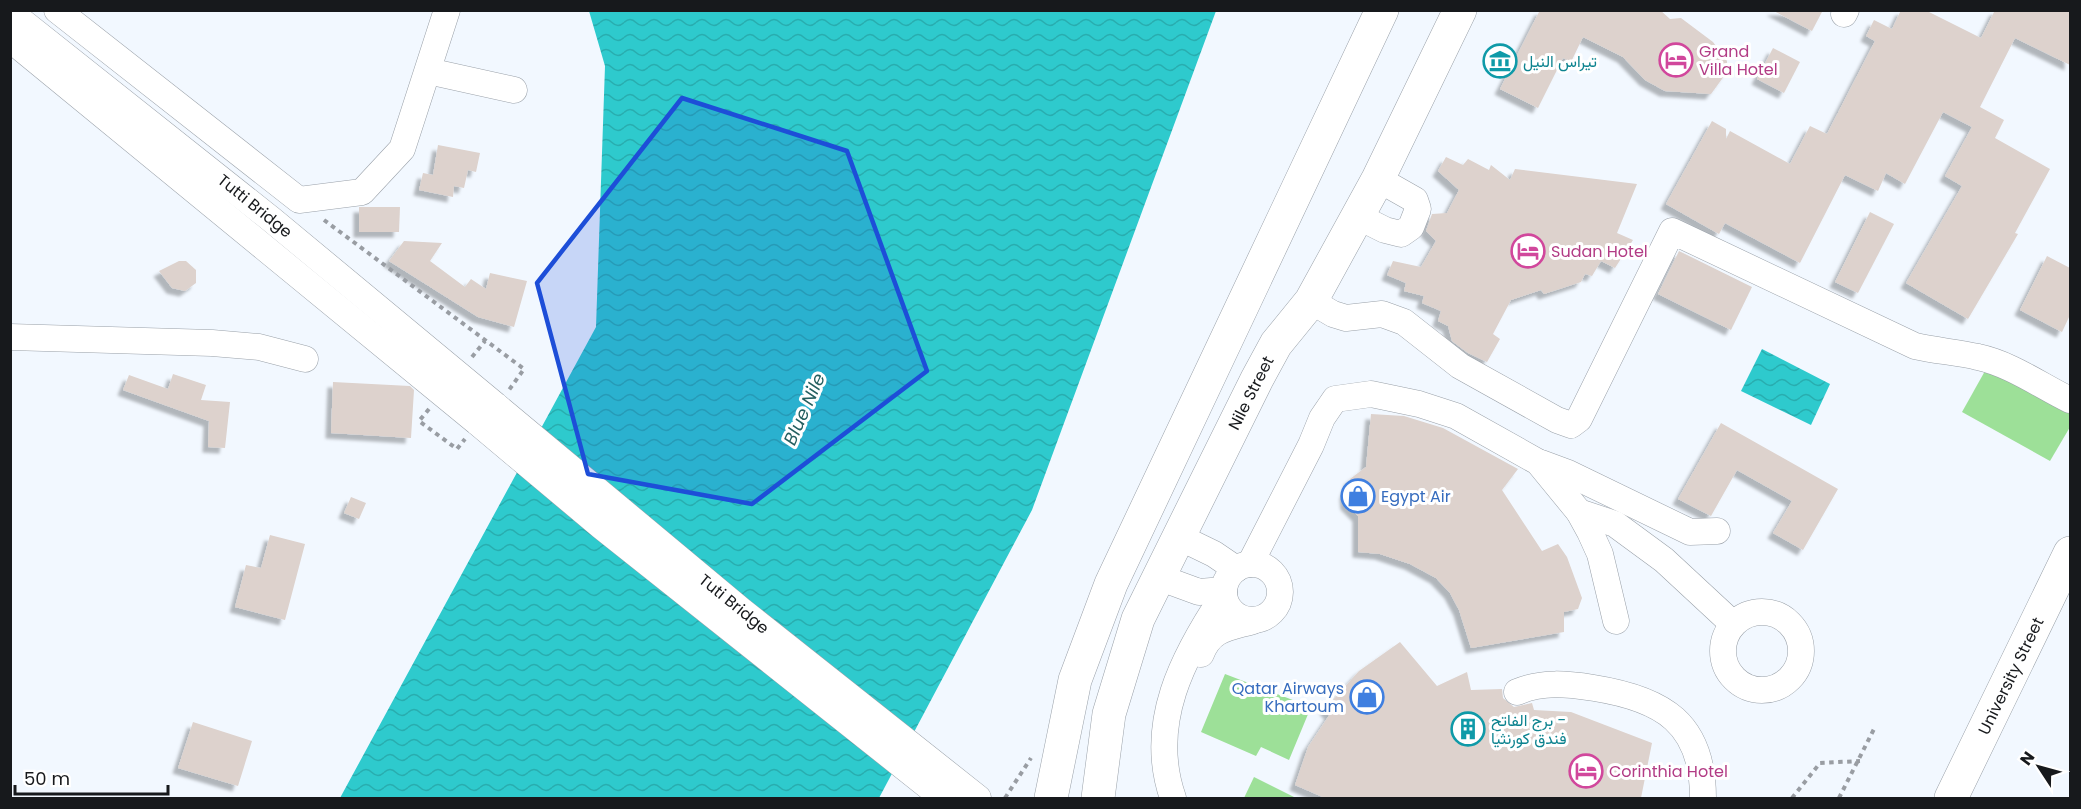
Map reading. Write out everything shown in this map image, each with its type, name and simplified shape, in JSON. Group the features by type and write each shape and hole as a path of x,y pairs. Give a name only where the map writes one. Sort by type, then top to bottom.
{"main road":[{"path":"1051,798 1075,680 1111,584 1382,10"},
{"name":"Nile Street","path":"1098,798 1101,759 1109,714 1138,619 1276,344 1311,301 1378,179 1460,10"},
{"name":"University Street","path":"1960,795 2070,553"},
{"path":"1101,759 1113,798"}],"street":[{"path":"57,10 300,200 362,192 402,149 447,10"},
{"name":"Tutti Bridge","path":"10,12 290,235 742,611 978,798"},
{"name":"Tutti Bridge","path":"10,39 285,262 601,526 943,798"},
{"path":"428,71 514,90"},
{"path":"1357,216 1385,230 1401,234 1414,221 1418,209 1415,200 1378,179"},
{"path":"1311,301 1333,314 1346,318 1382,314 1404,322 1460,366 1557,420 1572,425 1580,418 1672,231 1915,346 1946,354 1979,357 2068,391"},
{"path":"10,337 212,343 259,347 304,359"},
{"path":"1173,798 1168,783 1164,722 1176,682 1192,645 1311,445 1322,418 1335,399 1371,394 1419,404 1456,416 1538,462 1568,473 1684,529 1717,531"},
{"path":"1538,462 1579,512 1600,554 1616,621"},
{"path":"1579,512 1615,524 1664,560 1733,624"},
{"path":"1179,537 1214,554 1233,579 1233,614 1253,621"},
{"path":"1158,577 1199,592 1261,565 1271,571 1281,590 1279,602 1264,618 1223,628 1209,638 1185,693 1177,722 1175,752 1185,798"},
{"path":"1693,798 1690,768 1683,751 1673,736 1650,717 1618,702 1584,695 1560,693 1526,696 1541,684 1576,685 1622,692 1644,699 1663,709 1684,730 1697,750 1703,798"}],"path":[{"path":"300,200 524,369 507,392"},
{"path":"419,421 457,449 468,436"},
{"path":"1839,798 1860,761 1874,729"},
{"path":"1005,798 1035,752"},
{"path":"1792,798 1820,763 1860,761"}],"highlighted area":[{"path":"682,98 847,151 927,371 752,504 588,474 537,283"}],"green space":[{"path":"1985,371 2000,372 2070,414 2070,427 2050,461 1962,412"},
{"path":"1225,674 1311,707 1289,760 1261,747 1256,756 1201,732"},
{"path":"1254,777 1296,798 1244,798"}],"water":[{"name":"Blue Nile","path":"589,11 1216,11 1032,510 879,798 340,798 596,327 605,66"},
{"path":"1762,349 1830,384 1811,425 1741,391"}],"building":[{"name":"Grand Villa Hotel","path":"1540,10 1660,10 1670,19 1681,18 1713,42 1727,61 1727,72 1711,94 1665,91 1645,80 1623,57 1583,37 1571,62 1563,58 1538,108 1500,89"},
{"path":"1772,10 1823,10 1812,31"},
{"path":"1901,10 1925,10 1981,38 1995,10 2070,10 2070,65 2015,38 1980,107 2004,120 1995,138 2050,169 2015,233 2018,234 1968,319 1906,283 1962,186 1945,176 1972,127 1943,112 1905,184 1886,173 1878,191 1845,175 1800,263 1725,223 1719,234 1666,204 1712,121 1726,129 1726,139 1730,131 1790,164 1810,126 1827,134 1875,41 1866,36 1874,20 1892,29"},
{"path":"1773,48 1800,62 1784,93 1757,79"},
{"path":"438,145 480,153 476,172 468,170 464,188 454,186 453,197 419,190 423,173 433,175"},
{"name":"Sudan Hotel","path":"1446,157 1463,165 1468,159 1489,170 1491,165 1510,180 1515,169 1637,184 1617,233 1633,240 1615,268 1601,261 1592,276 1585,274 1581,282 1544,294 1541,290 1511,300 1493,334 1500,339 1487,362 1468,353 1452,341 1448,326 1438,321 1441,311 1422,303 1424,296 1404,291 1406,283 1387,275 1393,261 1421,267 1436,241 1426,231 1432,214 1447,213 1459,190 1438,171"},
{"path":"359,207 400,207 399,232 359,232"},
{"path":"1870,212 1894,224 1858,293 1835,282"},
{"path":"404,241 442,243 430,261 465,287 471,279 486,289 490,273 527,281 514,327 478,317 389,261"},
{"path":"1679,251 1752,287 1731,330 1658,294"},
{"path":"2047,256 2070,268 2070,315 2062,332 2020,310"},
{"path":"179,261 186,261 196,270 196,283 185,291 172,288 159,271"},
{"path":"173,374 206,385 201,400 230,402 225,448 208,447 209,421 123,390 129,375 168,389"},
{"path":"333,382 410,386 414,390 411,438 331,433"},
{"path":"1371,414 1404,416 1443,428 1518,469 1502,490 1542,551 1558,544 1567,557 1582,598 1578,609 1564,612 1564,632 1471,648 1459,610 1450,593 1436,578 1410,564 1380,554 1358,552 1358,516 1346,504 1345,494 1350,479 1366,467"},
{"path":"1721,423 1838,489 1803,550 1773,533 1792,501 1737,470 1711,516 1678,499"},
{"path":"351,497 366,503 359,519 344,513"},
{"path":"270,535 305,544 285,620 235,607 246,565 261,568"},
{"name":"برج الفاتح - فندق كورنثيا","path":"1400,642 1437,686 1467,672 1471,690 1502,689 1503,698 1514,707 1532,703 1534,710 1571,712 1652,743 1641,798 1325,798 1295,785 1308,747 1330,714 1325,709 1359,671"},
{"path":"193,722 252,741 238,786 178,768"}],"place":[{"name":"Grand Villa Hotel","path":"1676,60"},
{"name":"تيراس النيل","path":"1500,61"},
{"name":"Sudan Hotel","path":"1528,251"},
{"name":"Egypt Air","path":"1358,496"},
{"name":"Qatar Airways Khartoum","path":"1367,697"},
{"name":"برج الفاتح - فندق كورنثيا","path":"1468,729"},
{"name":"Corinthia Hotel","path":"1586,771"}]}
